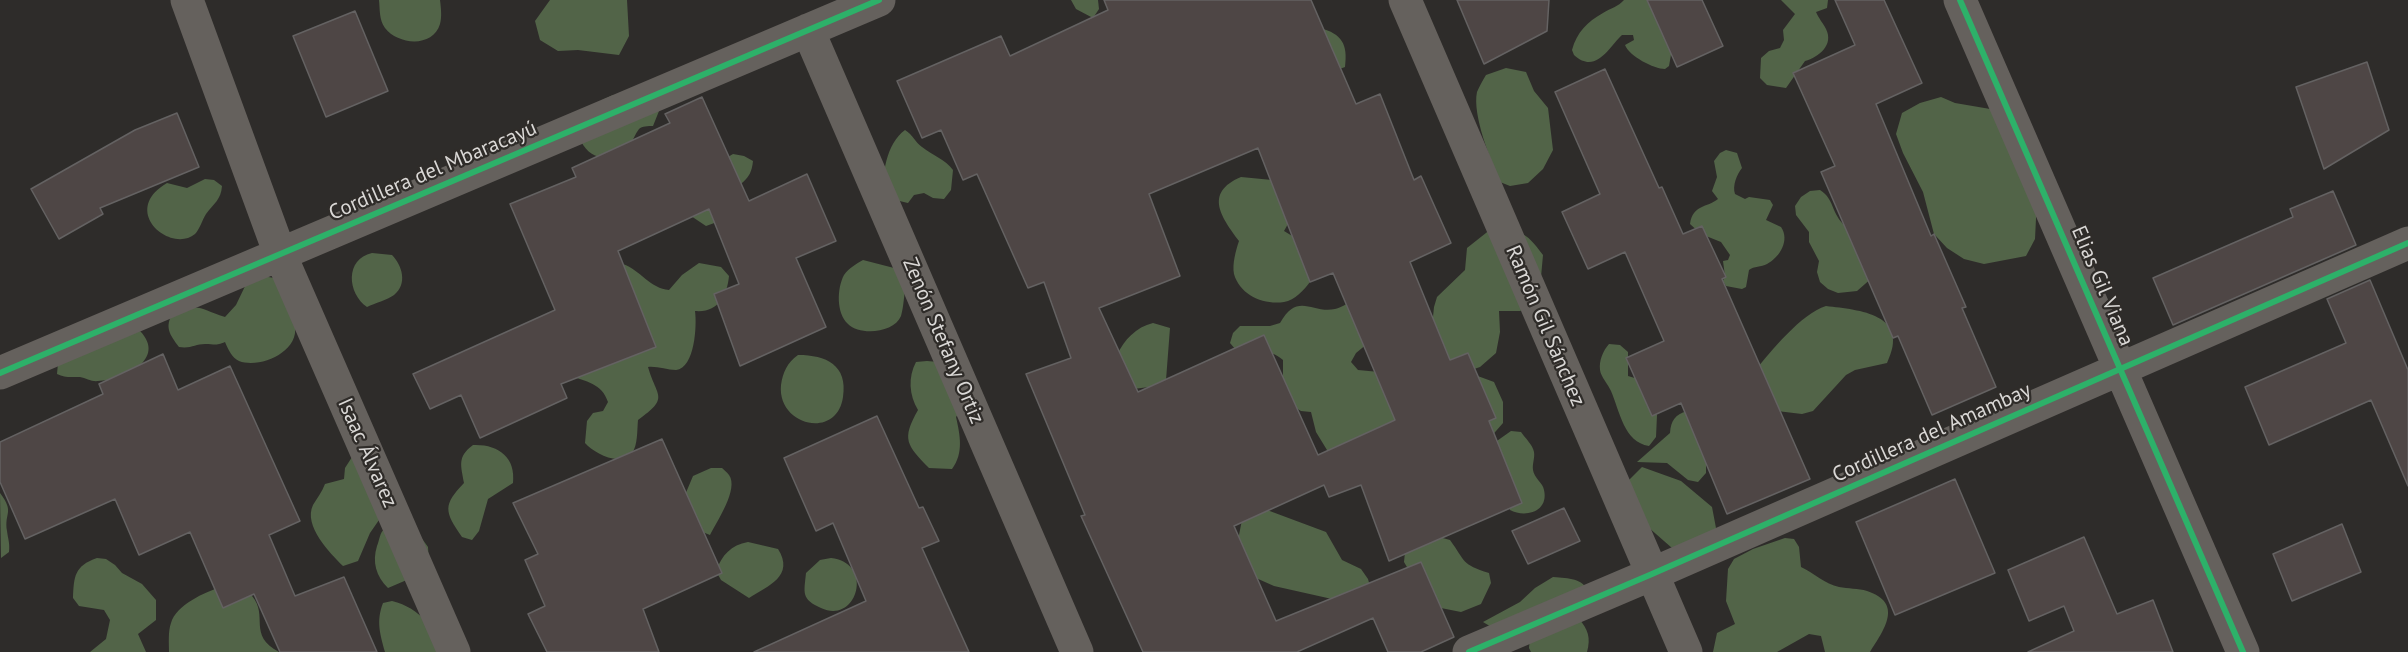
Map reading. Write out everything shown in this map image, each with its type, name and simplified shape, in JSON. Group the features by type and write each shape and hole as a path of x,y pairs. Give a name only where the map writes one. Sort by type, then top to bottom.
{"street":[{"name":"Isaac Álvarez","path":"187,0 279,254 454,652"},
{"name":"Cordillera del Mbaracayú","path":"0,373 879,0"},
{"name":"Ramón Gil Sánchez","path":"1405,0 1686,652"},
{"name":"Elias Gil Viana","path":"1960,0 2243,652"},
{"name":"Zenón Stefany Ortiz","path":"808,30 1077,652"},
{"name":"Cordillera del Amambay","path":"1469,652 1653,574 2408,243"}],"green space":[{"path":"379,0 440,0 440,24 436,32 423,40 406,41 398,38 383,25"},
{"path":"550,0 627,0 629,36 619,55 578,50 558,51 540,40 535,21"},
{"path":"1071,0 1098,0 1099,9 1093,18 1076,9"},
{"path":"1624,0 1673,0 1672,49 1669,66 1665,69 1642,61 1627,49 1625,45 1634,40 1633,35 1622,35 1607,52 1595,61 1582,60 1574,55 1572,50 1574,44 1583,28 1597,16"},
{"path":"1781,0 1828,0 1827,8 1816,12 1828,35 1827,45 1815,57 1805,61 1786,88 1767,85 1760,78 1761,58 1769,51 1780,48 1784,40 1783,30 1795,14"},
{"path":"1320,28 1334,33 1342,41 1345,52 1345,67 1323,75"},
{"path":"1506,68 1526,72 1534,91 1548,108 1553,150 1543,169 1528,183 1510,186 1500,182 1483,138 1476,102 1477,92 1486,75"},
{"path":"613,95 659,111 653,126 639,129 623,151 610,157 597,156 585,148 581,141 602,100"},
{"path":"1941,97 1955,103 1996,110 2038,177 2035,239 2026,256 1984,264 1964,259 1947,248 1934,234 1923,192 1896,134 1902,113 1920,103"},
{"path":"905,130 926,150 953,170 951,190 944,199 933,198 924,193 914,195 908,203 883,197 886,160 893,143"},
{"path":"1726,150 1737,153 1742,168 1734,187 1735,194 1745,199 1749,197 1770,200 1773,205 1766,220 1781,227 1784,232 1784,243 1780,253 1767,264 1749,270 1746,287 1742,289 1726,286 1723,281 1725,276 1723,261 1728,260 1730,255 1721,242 1701,234 1690,224 1697,210 1718,199 1712,191 1717,177 1714,161 1720,153"},
{"path":"733,154 753,161 750,174 729,196 717,222 706,226 682,210 723,160"},
{"path":"1241,177 1272,180 1289,222 1284,231 1302,242 1310,282 1299,294 1288,301 1276,303 1253,297 1241,288 1234,274 1239,241 1222,215 1219,198 1229,183"},
{"path":"205,179 214,180 222,186 219,198 206,214 195,234 185,239 174,238 163,234 154,226 148,217 148,206 153,194 167,183 187,188"},
{"path":"1820,190 1828,197 1843,224 1852,221 1873,277 1857,291 1838,293 1828,289 1820,282 1817,272 1819,261 1809,242 1809,232 1796,215 1795,206 1801,197 1810,191"},
{"path":"1491,229 1521,233 1537,247 1543,255 1540,288 1530,307 1520,311 1499,311 1500,332 1496,353 1480,367 1471,370 1440,363 1431,337 1437,297 1465,270 1467,248"},
{"path":"372,253 392,255 401,269 402,280 401,286 394,295 367,307 356,294 352,277 357,262 363,256"},
{"path":"863,260 894,268 906,283 901,316 891,326 876,331 853,328 841,314 839,293 844,275"},
{"path":"699,263 721,267 729,276 720,302 710,309 695,311 696,326 691,354 687,362 676,370 648,367 657,391 658,401 638,420 636,442 632,453 627,457 614,459 594,451 585,443 587,421 593,413 603,411 608,402 598,387 569,375 623,264 651,283 669,290 682,275"},
{"path":"257,275 274,278 292,315 295,335 285,351 267,360 248,363 234,358 225,342 179,347 169,331 170,318 173,313 195,308 225,317 236,305 248,280"},
{"path":"1352,301 1373,339 1356,353 1351,362 1358,370 1379,372 1399,425 1345,454 1327,450 1316,432 1311,412 1301,411 1283,400 1283,360 1267,352 1236,350 1230,343 1233,333 1240,326 1270,326 1280,323 1287,313 1299,306 1327,310 1341,307"},
{"path":"1826,306 1867,313 1887,324 1892,334 1893,347 1887,363 1855,370 1846,375 1813,411 1802,414 1769,410 1754,372 1797,325 1816,310"},
{"path":"1153,323 1170,328 1166,380 1157,386 1133,389 1117,355 1131,335"},
{"path":"140,331 147,341 148,350 145,359 130,372 108,380 96,381 57,374 58,363"},
{"path":"1609,344 1620,345 1628,352 1628,376 1638,379 1650,408 1657,415 1656,437 1649,446 1634,439 1628,432 1601,373 1601,359"},
{"path":"798,355 826,360 833,364 842,377 843,397 838,411 830,419 820,423 797,418 788,410 782,399 781,385 784,372"},
{"path":"916,362 938,362 962,409 956,417 960,450 952,469 929,468 909,442 909,428 918,410 911,392 912,374"},
{"path":"1475,375 1494,382 1503,402 1503,423 1489,439"},
{"path":"1687,411 1706,462 1706,473 1698,482 1688,480 1667,463 1637,462 1670,433 1671,425 1677,416"},
{"path":"1511,431 1521,432 1532,447 1534,473 1544,490 1543,504 1529,513 1510,510 1494,443"},
{"path":"473,445 490,447 503,454 512,466 513,483 488,499 479,531 472,540 462,537 452,521 448,508 452,497 464,483 461,462 464,453"},
{"path":"354,454 379,520 370,533 358,561 343,566 319,538 311,513 325,484 344,479 345,468"},
{"path":"1642,467 1681,481 1712,507 1716,528 1711,547 1672,548 1640,520 1627,482"},
{"path":"711,468 722,468 729,475 731,488 726,505 710,535 700,531 685,495 693,476"},
{"path":"0,493 8,509 6,525 9,546 9,552 1,558"},
{"path":"1267,510 1326,532 1342,560 1361,569 1368,579 1371,590 1332,599 1274,586 1256,578 1238,540 1242,520"},
{"path":"385,528 415,529 428,547 429,564 409,579 388,588 378,574 375,563 377,546"},
{"path":"1439,537 1450,540 1462,558 1473,567 1489,573 1491,583 1481,604 1461,612 1441,608 1414,579 1404,562 1405,552"},
{"path":"1785,538 1794,539 1799,547 1801,567 1834,586 1867,591 1885,602 1888,618 1870,652 1825,652 1821,636 1809,634 1777,652 1713,652 1717,633 1735,624 1726,601 1728,569 1734,559 1753,549"},
{"path":"748,542 778,549 783,566 777,579 749,598 721,580 716,571 728,552"},
{"path":"97,558 106,559 122,573 142,584 156,600 156,620 138,634 146,652 90,652 106,639 110,620 104,610 79,606 73,598 73,591 77,573 89,561"},
{"path":"831,558 845,562 853,570 857,580 852,601 844,608 834,611 810,602 805,595 806,573 820,560"},
{"path":"1553,577 1579,581 1590,593 1579,619 1588,634 1587,652 1531,652 1530,637 1493,628 1483,622 1520,602 1535,588"},
{"path":"221,587 242,590 252,596 257,603 264,639 269,646 279,652 169,652 170,626 174,616 199,596"},
{"path":"392,601 419,614 450,652 385,652 379,622 383,603"}],"building":[{"path":"1104,0 1311,0 1356,104 1380,94 1414,180 1421,176 1451,243 1410,262 1450,360 1468,353 1496,418 1489,421 1522,503 1389,561 1361,485 1329,497 1324,485 1234,526 1276,621 1421,562 1454,637 1421,652 1388,652 1373,618 1297,652 1143,652 1081,516 1085,515 1026,374 1071,358 1044,282 1028,288 977,174 963,180 941,130 922,138 897,81 1001,36 1010,56 1108,10","holes":["1258,148 1310,282 1333,273 1395,420 1318,455 1264,335 1138,392 1099,308 1180,276 1149,194"]},
{"path":"1457,0 1549,0 1547,31 1484,64"},
{"path":"1647,0 1702,0 1723,46 1677,67"},
{"path":"1835,0 1884,0 1922,83 1876,104 1931,236 1934,234 1966,307 1962,308 1996,387 1932,415 1898,336 1893,338 1821,172 1835,166 1793,73 1855,45"},
{"path":"355,11 388,91 326,117 293,36"},
{"path":"2367,62 2389,130 2324,169 2296,87"},
{"path":"1605,69 1659,188 1662,187 1683,234 1702,226 1726,277 1722,279 1810,479 1727,514 1681,403 1652,416 1626,358 1664,341 1625,252 1588,269 1562,212 1600,194 1555,92"},
{"path":"702,97 749,201 807,174 836,241 796,258 826,327 740,366 714,294 739,284 709,209 618,251 656,347 561,384 567,398 480,438 461,395 430,409 413,374 555,310 510,204 576,177 572,168 670,123 665,114"},
{"path":"177,113 199,167 100,208 103,214 59,239 31,189 135,130"},
{"path":"2333,191 2356,245 2173,325 2153,278 2293,217 2290,209"},
{"path":"2370,280 2408,370 2408,486 2371,400 2269,445 2245,387 2346,343 2327,299"},
{"path":"163,354 178,390 230,366 300,521 269,535 295,596 344,577 377,652 280,652 254,594 223,608 190,532 139,555 115,499 25,539 0,482 0,442 103,394 99,384"},
{"path":"877,416 919,508 923,507 939,541 922,548 969,652 754,652 866,601 833,523 816,531 784,458"},
{"path":"662,439 722,573 643,609 659,652 547,652 528,614 545,606 525,560 538,554 513,503"},
{"path":"1955,479 1995,573 1895,615 1856,522"},
{"path":"1564,508 1580,541 1528,564 1512,531"},
{"path":"2342,524 2361,572 2292,601 2273,554"},
{"path":"2084,537 2117,614 2153,600 2173,652 2028,652 2074,631 2064,606 2029,621 2008,570"}],"cycle path":[{"path":"0,373 879,0"},
{"path":"1960,0 2243,652"},
{"path":"1469,652 2408,243"}]}
